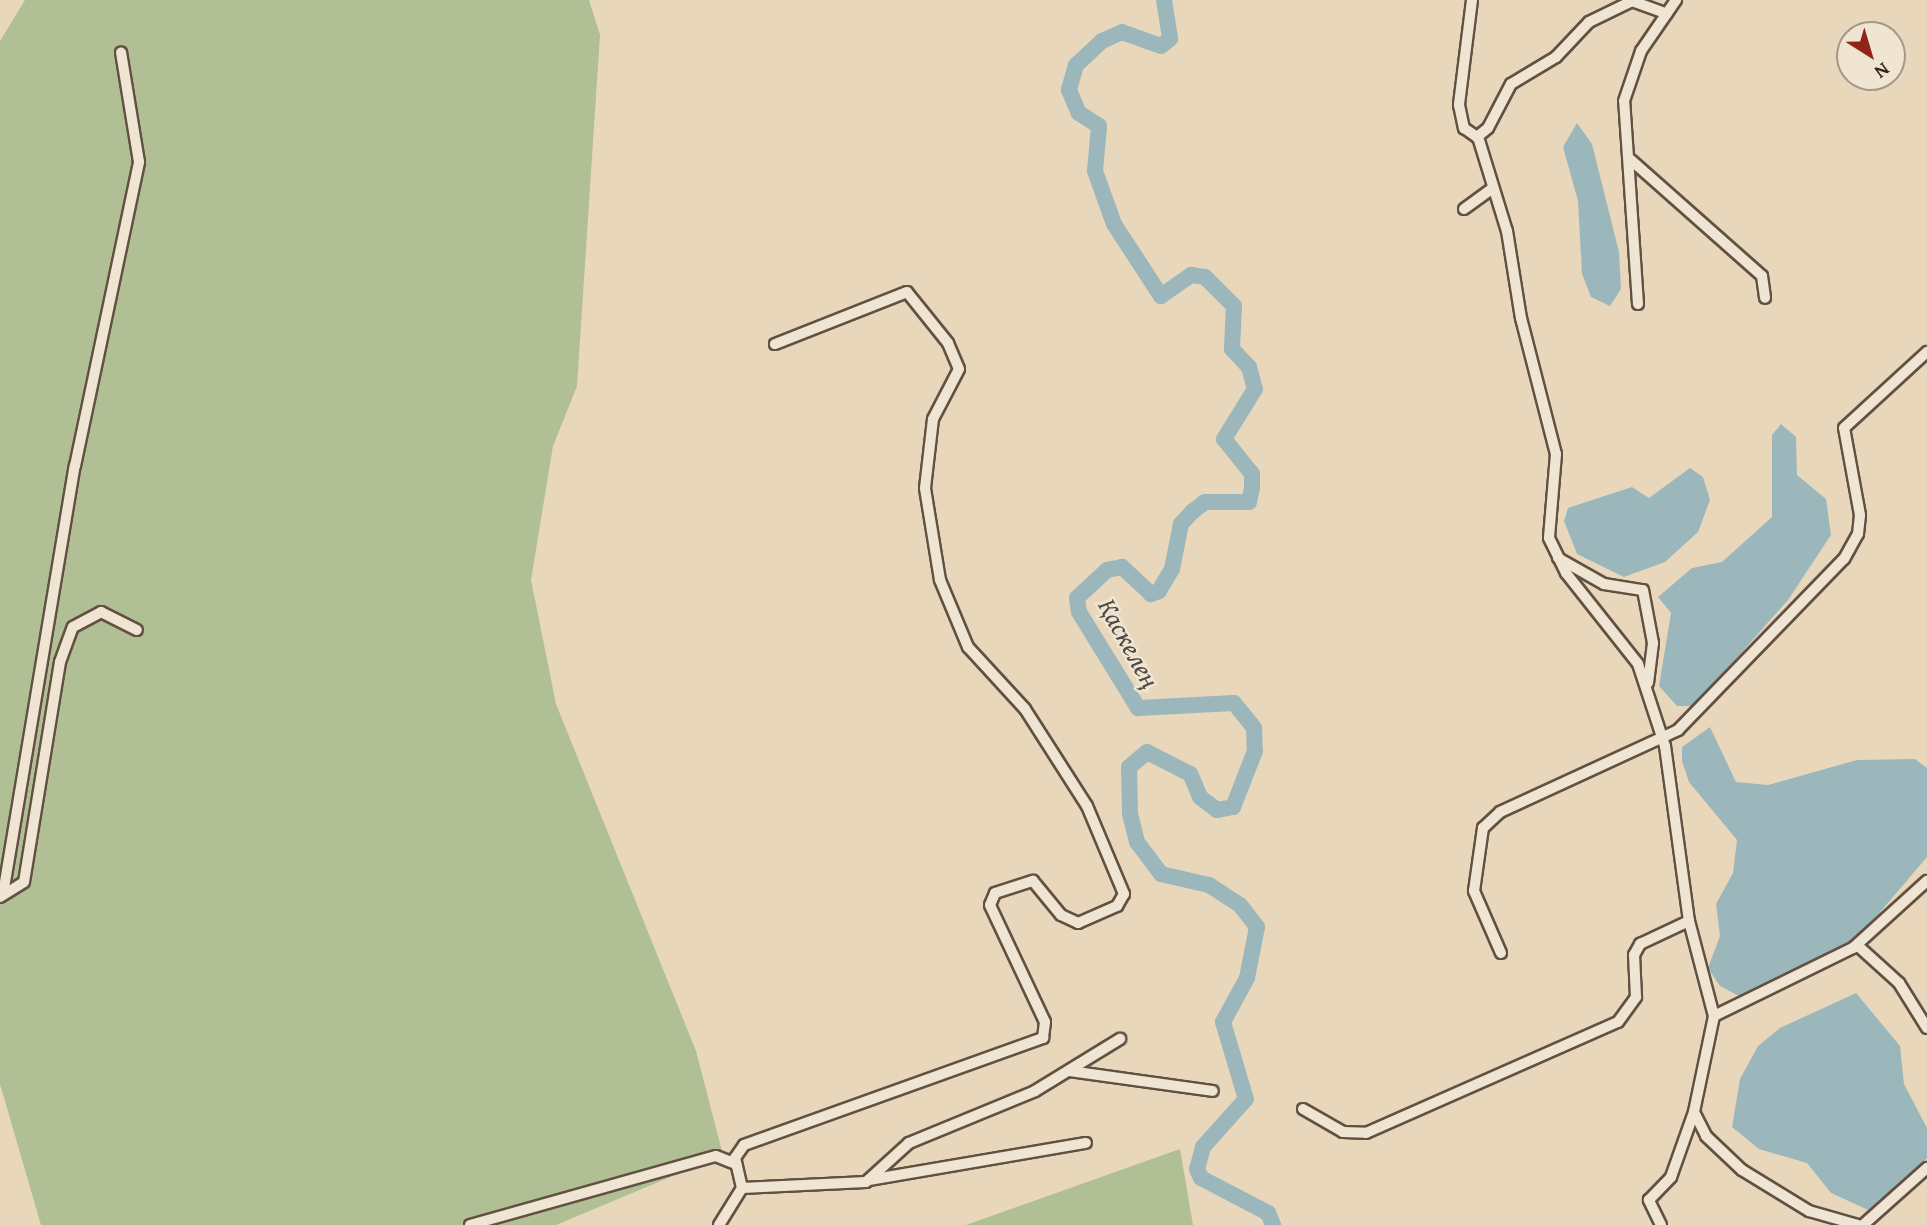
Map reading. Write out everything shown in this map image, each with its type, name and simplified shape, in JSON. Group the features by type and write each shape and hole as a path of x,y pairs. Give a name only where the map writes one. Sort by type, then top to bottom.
{"street":[{"path":"1472,0 1459,105 1464,128 1478,137 1493,188 1556,454 1548,524 1557,558 1648,684 1662,737 1689,921 1714,1016 1694,1112 1671,1177 1649,1200 1661,1225"},
{"path":"1639,304 1631,160 1624,101 1641,61 1676,0"},
{"path":"1478,137 1511,84 1556,57 1589,22 1632,1 1667,14"},
{"path":"1,896 73,477 139,162 121,52"},
{"path":"1631,160 1762,276 1765,298"},
{"path":"1464,209 1493,188"},
{"path":"719,1225 742,1188 736,1164 744,1145 1043,1038 1045,1022 990,905 995,892 1033,881 1061,915 1078,923 1117,906 1124,894 1087,806 1025,709 968,647 940,580 925,488 933,419 959,369 948,343 907,292 775,344"},
{"path":"1501,953 1474,891 1483,828 1500,812 1662,737 1704,706 1853,546 1860,515 1844,428 1927,352"},
{"path":"1557,558 1604,584 1643,590 1653,643 1648,684"},
{"path":"1,896 24,882 60,662 74,627 102,612 137,630"},
{"path":"1714,1016 1857,945 1927,881"},
{"path":"1303,1109 1343,1132 1366,1133 1618,1022 1636,997 1634,956 1640,944 1689,921"},
{"path":"1857,945 1899,983 1927,1027"},
{"path":"869,1180 909,1143 1065,1072 1120,1039"},
{"path":"1065,1072 1094,1070 1146,1084 1213,1091"},
{"path":"1694,1112 1706,1136 1742,1170 1809,1211 1861,1225 1927,1168"},
{"path":"742,1188 869,1180 1086,1143"},
{"path":"470,1225 716,1156 736,1164"}],"green space":[{"path":"25,0 589,0 600,35 577,386 553,446 531,580 556,704 696,1051 723,1155 556,1225 41,1225 0,1084 0,41"},
{"path":"1180,1149 1193,1225 966,1225"}],"water":[{"path":"1577,123 1592,144 1619,252 1621,289 1610,306 1591,297 1582,274 1578,201 1563,147"},
{"path":"1781,424 1796,437 1797,475 1826,499 1831,535 1788,600 1706,693 1692,706 1677,706 1659,686 1671,613 1658,597 1692,568 1722,562 1772,517 1772,435"},
{"path":"1690,468 1703,477 1710,500 1698,532 1665,562 1624,577 1577,554 1564,521 1568,508 1632,487 1649,498"},
{"path":"1710,727 1736,782 1768,785 1857,760 1915,759 1927,768 1927,857 1853,944 1741,997 1720,986 1708,968 1720,936 1716,904 1733,873 1737,840 1689,782 1682,761 1682,747"},
{"path":"1856,993 1900,1046 1904,1084 1927,1128 1927,1158 1875,1213 1831,1193 1807,1163 1759,1149 1732,1127 1740,1079 1758,1046 1780,1028"}],"waterway":[{"name":"Қаскелең","path":"1164,0 1170,39 1161,46 1122,32 1102,41 1076,65 1069,90 1079,113 1099,126 1095,171 1114,224 1161,296 1191,275 1205,277 1234,306 1232,349 1249,367 1255,389 1224,439 1252,474 1252,488 1249,502 1205,502 1181,524 1172,569 1159,591 1151,594 1122,567 1107,570 1077,598 1079,612 1138,708 1234,703 1254,728 1255,751 1233,807 1217,810 1200,797 1190,774 1147,752 1129,767 1130,814 1137,842 1161,874 1209,885 1240,905 1257,927 1247,978 1223,1022 1246,1099 1203,1147 1197,1169 1201,1178 1268,1213 1273,1225"}]}
